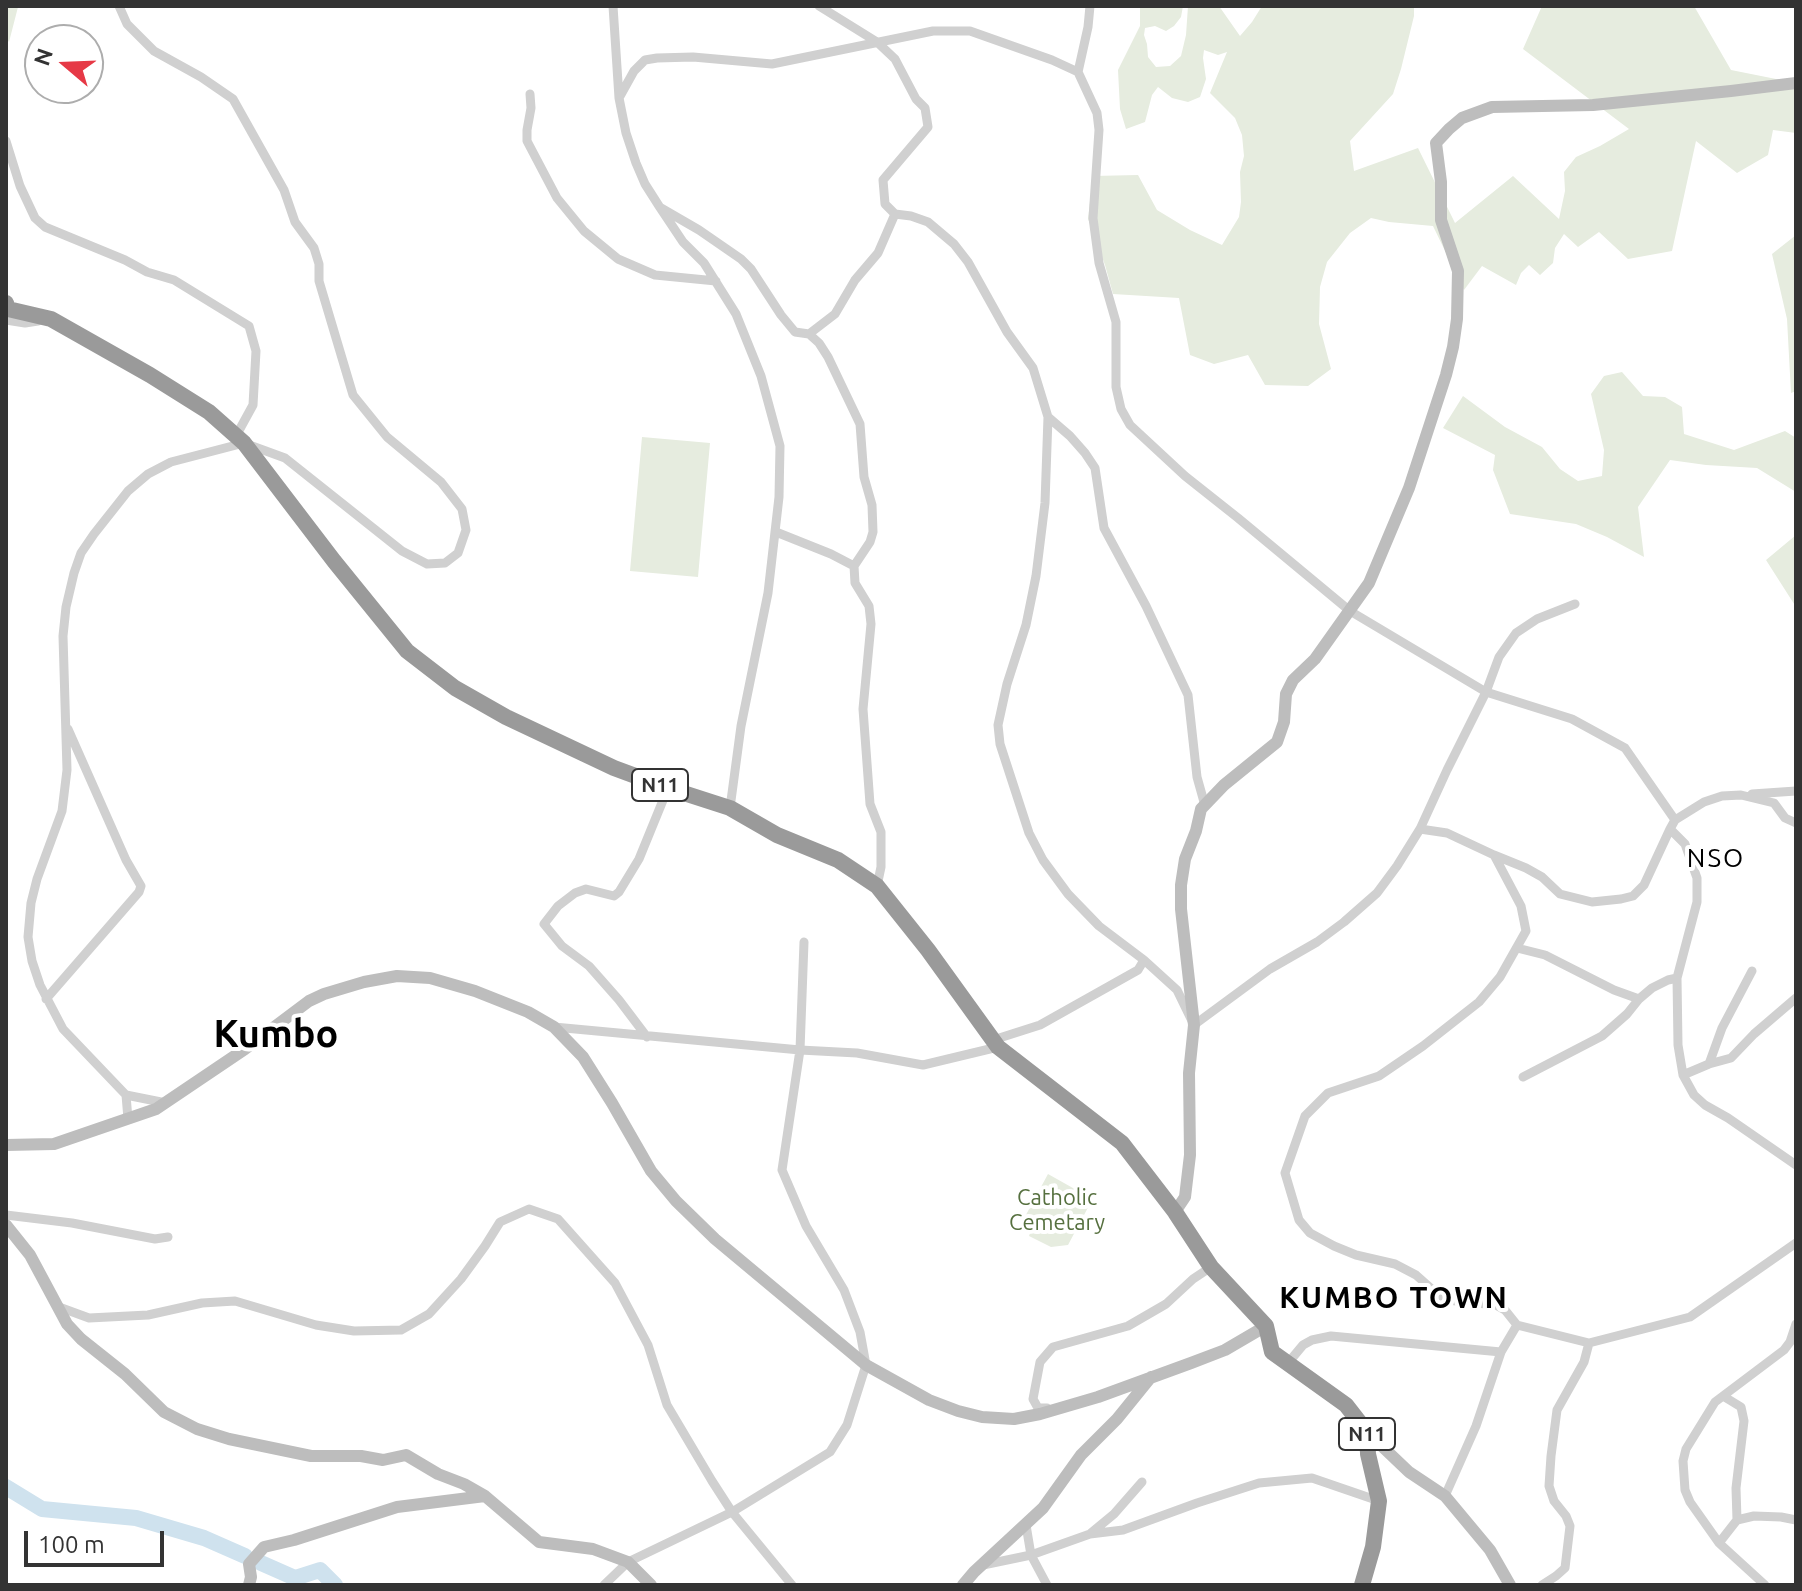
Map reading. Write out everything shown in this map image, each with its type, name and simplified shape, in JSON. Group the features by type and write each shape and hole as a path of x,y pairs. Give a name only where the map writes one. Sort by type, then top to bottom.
{"highway":[{"name":"N11","path":"6,303 8,309 51,319 209,412 240,440 407,651 455,688 506,717 614,768 730,808 777,835 838,860 877,886 928,950 995,1044 1122,1143 1175,1212 1211,1267 1266,1326 1272,1352 1346,1405 1367,1432 1368,1454 1379,1501 1373,1547 1362,1585"}],"street":[{"path":"119,6 127,24 154,51 233,99 284,190 295,222 314,248 319,264 319,281 353,395 387,437 441,482 462,509 466,530 458,553 445,563 427,564 402,551 285,458 240,440 171,462 148,474 128,491 81,553 74,573 63,636 67,770 62,811 37,879 28,937 32,961 46,999 63,1029 126,1095 166,1103"},
{"path":"613,6 619,98 636,163 659,206 683,242 704,263 736,314 761,376 780,446 779,497 768,593 741,726 730,808"},
{"path":"819,6 877,42 895,59 916,99 925,108 928,127 883,180 885,204 895,214 928,222 954,244 968,262 1007,332 1033,368 1048,417 1045,503 1036,576 1026,625 998,725 1000,744 1029,833 1043,860 1068,894 1099,926 1177,990 1194,1025"},
{"path":"1078,72 1090,6"},
{"path":"619,98 634,71 645,60 693,57 772,64 933,31 970,31 1078,72 1093,101 1099,130 1093,218 1099,263 1116,322 1116,387 1121,409 1130,425 1185,476 1350,611 1486,692 1572,719 1625,748 1685,844 1697,878 1697,902 1677,978 1678,1045 1683,1075 1694,1095 1705,1105 1796,1165"},
{"path":"1175,1212 1185,1197 1190,1155 1189,1073 1194,1025 1181,909 1185,859 1201,809 1224,785 1277,742 1284,722 1286,694 1293,680 1315,659 1369,583 1409,488 1453,347 1457,319 1458,271 1441,220 1441,182 1436,143 1462,118 1492,107 1593,105 1796,83"},
{"path":"530,94 527,141 557,198 584,231 618,259 655,275 716,281"},
{"path":"6,141 20,186 35,218 45,227 147,272 174,280 249,326 256,351 253,405 240,440"},
{"path":"659,206 699,230 751,269 795,332 809,334 819,343 860,424 873,532 854,566 855,583 869,606 871,624 863,709 870,804 881,832 881,867 877,886"},
{"path":"809,334 835,314 855,280 878,253 895,214"},
{"path":"6,320 25,323 51,319"},
{"path":"1048,417 1070,436 1095,468 1104,528 1146,606 1188,695 1197,777 1204,807"},
{"path":"776,532 854,566"},
{"path":"1194,1025 1270,969 1317,942 1377,893 1420,829 1486,692 1499,657 1516,633 1537,619 1575,604"},
{"path":"46,999 141,886 126,860 66,723"},
{"path":"647,1037 589,966 562,946 544,924 558,906 575,893 586,889 614,896 619,892 639,859 668,788"},
{"path":"1420,829 1447,833 1526,868 1542,877 1560,894 1592,902 1633,896 1644,885 1673,824 1704,802 1722,796 1796,791"},
{"path":"1741,795 1774,803 1785,818 1796,823"},
{"path":"1494,855 1521,906 1526,931 1517,948 1500,977 1479,1002 1379,1076 1328,1093 1305,1116 1285,1173 1299,1220 1310,1233 1334,1246 1356,1255 1395,1264 1416,1275 1447,1300 1496,1305 1505,1310 1517,1325 1589,1343 1690,1317 1796,1243"},
{"path":"604,1585 628,1562 732,1512 830,1452 847,1425 866,1365 860,1332 844,1290 806,1226 782,1170 800,1050 804,942"},
{"path":"1517,948 1545,955 1614,990 1639,999"},
{"path":"554,1027 857,1053 923,1065 995,1044 1040,1025 1138,970 1144,960"},
{"path":"1709,1064 1722,1028 1752,971"},
{"path":"6,1145 54,1144 156,1109 309,1001 324,994 397,976 430,978 475,991 528,1012 554,1027 583,1057 651,1171 676,1201 715,1239 866,1365 929,1400 982,1417 1014,1419 1040,1414 1098,1397 1225,1350 1266,1326"},
{"path":"1523,1077 1602,1036 1652,988 1677,978"},
{"path":"1683,1075 1731,1058 1796,998"},
{"path":"126,1095 128,1119"},
{"path":"59,1307 89,1318 148,1315 202,1303 235,1301 329,1327 354,1331 401,1330 429,1314 485,1246 500,1222 529,1209 558,1219 615,1283 648,1345 667,1405 732,1512 792,1585"},
{"path":"6,1215 72,1223 155,1239 168,1237"},
{"path":"6,1225 30,1255 67,1324 164,1412 197,1429 229,1439 311,1456 361,1456 383,1460 406,1455 485,1496 539,1542 593,1549 628,1562 651,1585"},
{"path":"1062,1407 1038,1408 1033,1399 1040,1362 1053,1347 1128,1326 1166,1304 1211,1267"},
{"path":"1765,1585 1719,1543 1690,1502 1685,1490 1683,1461 1686,1449 1715,1402 1784,1350 1796,1324"},
{"path":"1445,1496 1476,1426 1501,1352 1517,1325"},
{"path":"1288,1363 1303,1345 1331,1336 1501,1352"},
{"path":"1542,1585 1565,1568 1570,1526 1554,1501 1549,1486 1551,1456 1557,1410 1584,1362 1589,1343"},
{"path":"963,1585 1043,1508 1081,1455 1117,1419 1151,1377"},
{"path":"1723,1396 1741,1407 1744,1421 1736,1488 1737,1520"},
{"path":"1367,1432 1409,1472 1445,1496 1490,1550 1510,1585"},
{"path":"983,1565 1031,1555 1090,1534 1123,1530 1259,1483 1312,1478 1379,1501"},
{"path":"1090,1534 1114,1514 1142,1482"},
{"path":"249,1585 249,1564 264,1547 397,1507 485,1496"},
{"path":"1719,1543 1737,1520 1754,1516 1796,1520"},
{"path":"1026,1525 1031,1555 1047,1585"}],"green space":[{"path":"6,6 18,7 9,42 6,38"},
{"path":"1140,6 1183,6 1181,17 1166,31 1155,26 1145,28 1148,57 1156,67 1170,66 1181,56 1188,6 1219,6 1240,36 1262,6 1414,6 1393,94 1350,141 1354,171 1418,148 1455,223 1513,176 1559,219 1565,191 1564,172 1576,157 1629,129 1523,49 1542,6 1694,6 1731,70 1796,83 1796,133 1773,130 1768,155 1737,173 1696,141 1672,251 1628,259 1599,232 1578,247 1564,234 1555,248 1553,263 1540,275 1529,265 1516,285 1482,266 1464,290 1433,226 1371,218 1350,233 1327,262 1320,287 1319,324 1331,369 1308,386 1265,385 1248,355 1214,364 1190,355 1179,298 1113,294 1088,219 1093,176 1138,175 1157,210 1222,245 1239,217 1240,172 1244,156 1242,135 1235,118 1210,93 1227,52 1218,55 1204,50 1206,79 1200,97 1188,102 1172,98 1158,87 1152,95 1145,122 1126,129 1120,109 1118,70 1140,26"},
{"path":"1796,235 1796,391 1791,393 1787,319 1772,254"},
{"path":"1622,372 1643,396 1665,397 1682,407 1684,434 1734,450 1785,431 1796,438 1796,492 1757,468 1670,460 1638,507 1644,557 1576,524 1510,514 1493,470 1495,455 1443,428 1463,396 1505,427 1542,447 1560,469 1578,481 1602,476 1604,450 1591,394 1604,376"},
{"path":"642,437 710,443 698,577 630,571"},
{"path":"1796,535 1796,607 1766,560"},
{"name":"Catholic Cemetary","path":"1048,1174 1092,1200 1068,1245 1051,1247 1029,1236 1031,1230 1021,1224"}],"waterway":[{"path":"6,1487 42,1509 136,1518 204,1538 245,1556"},
{"path":"261,1563 295,1578 320,1570 335,1585"}],"district":[{"name":"NSO","path":"1716,858"},
{"name":"Kumbo","path":"276,1034"},
{"name":"KUMBO TOWN","path":"1394,1298"}]}
